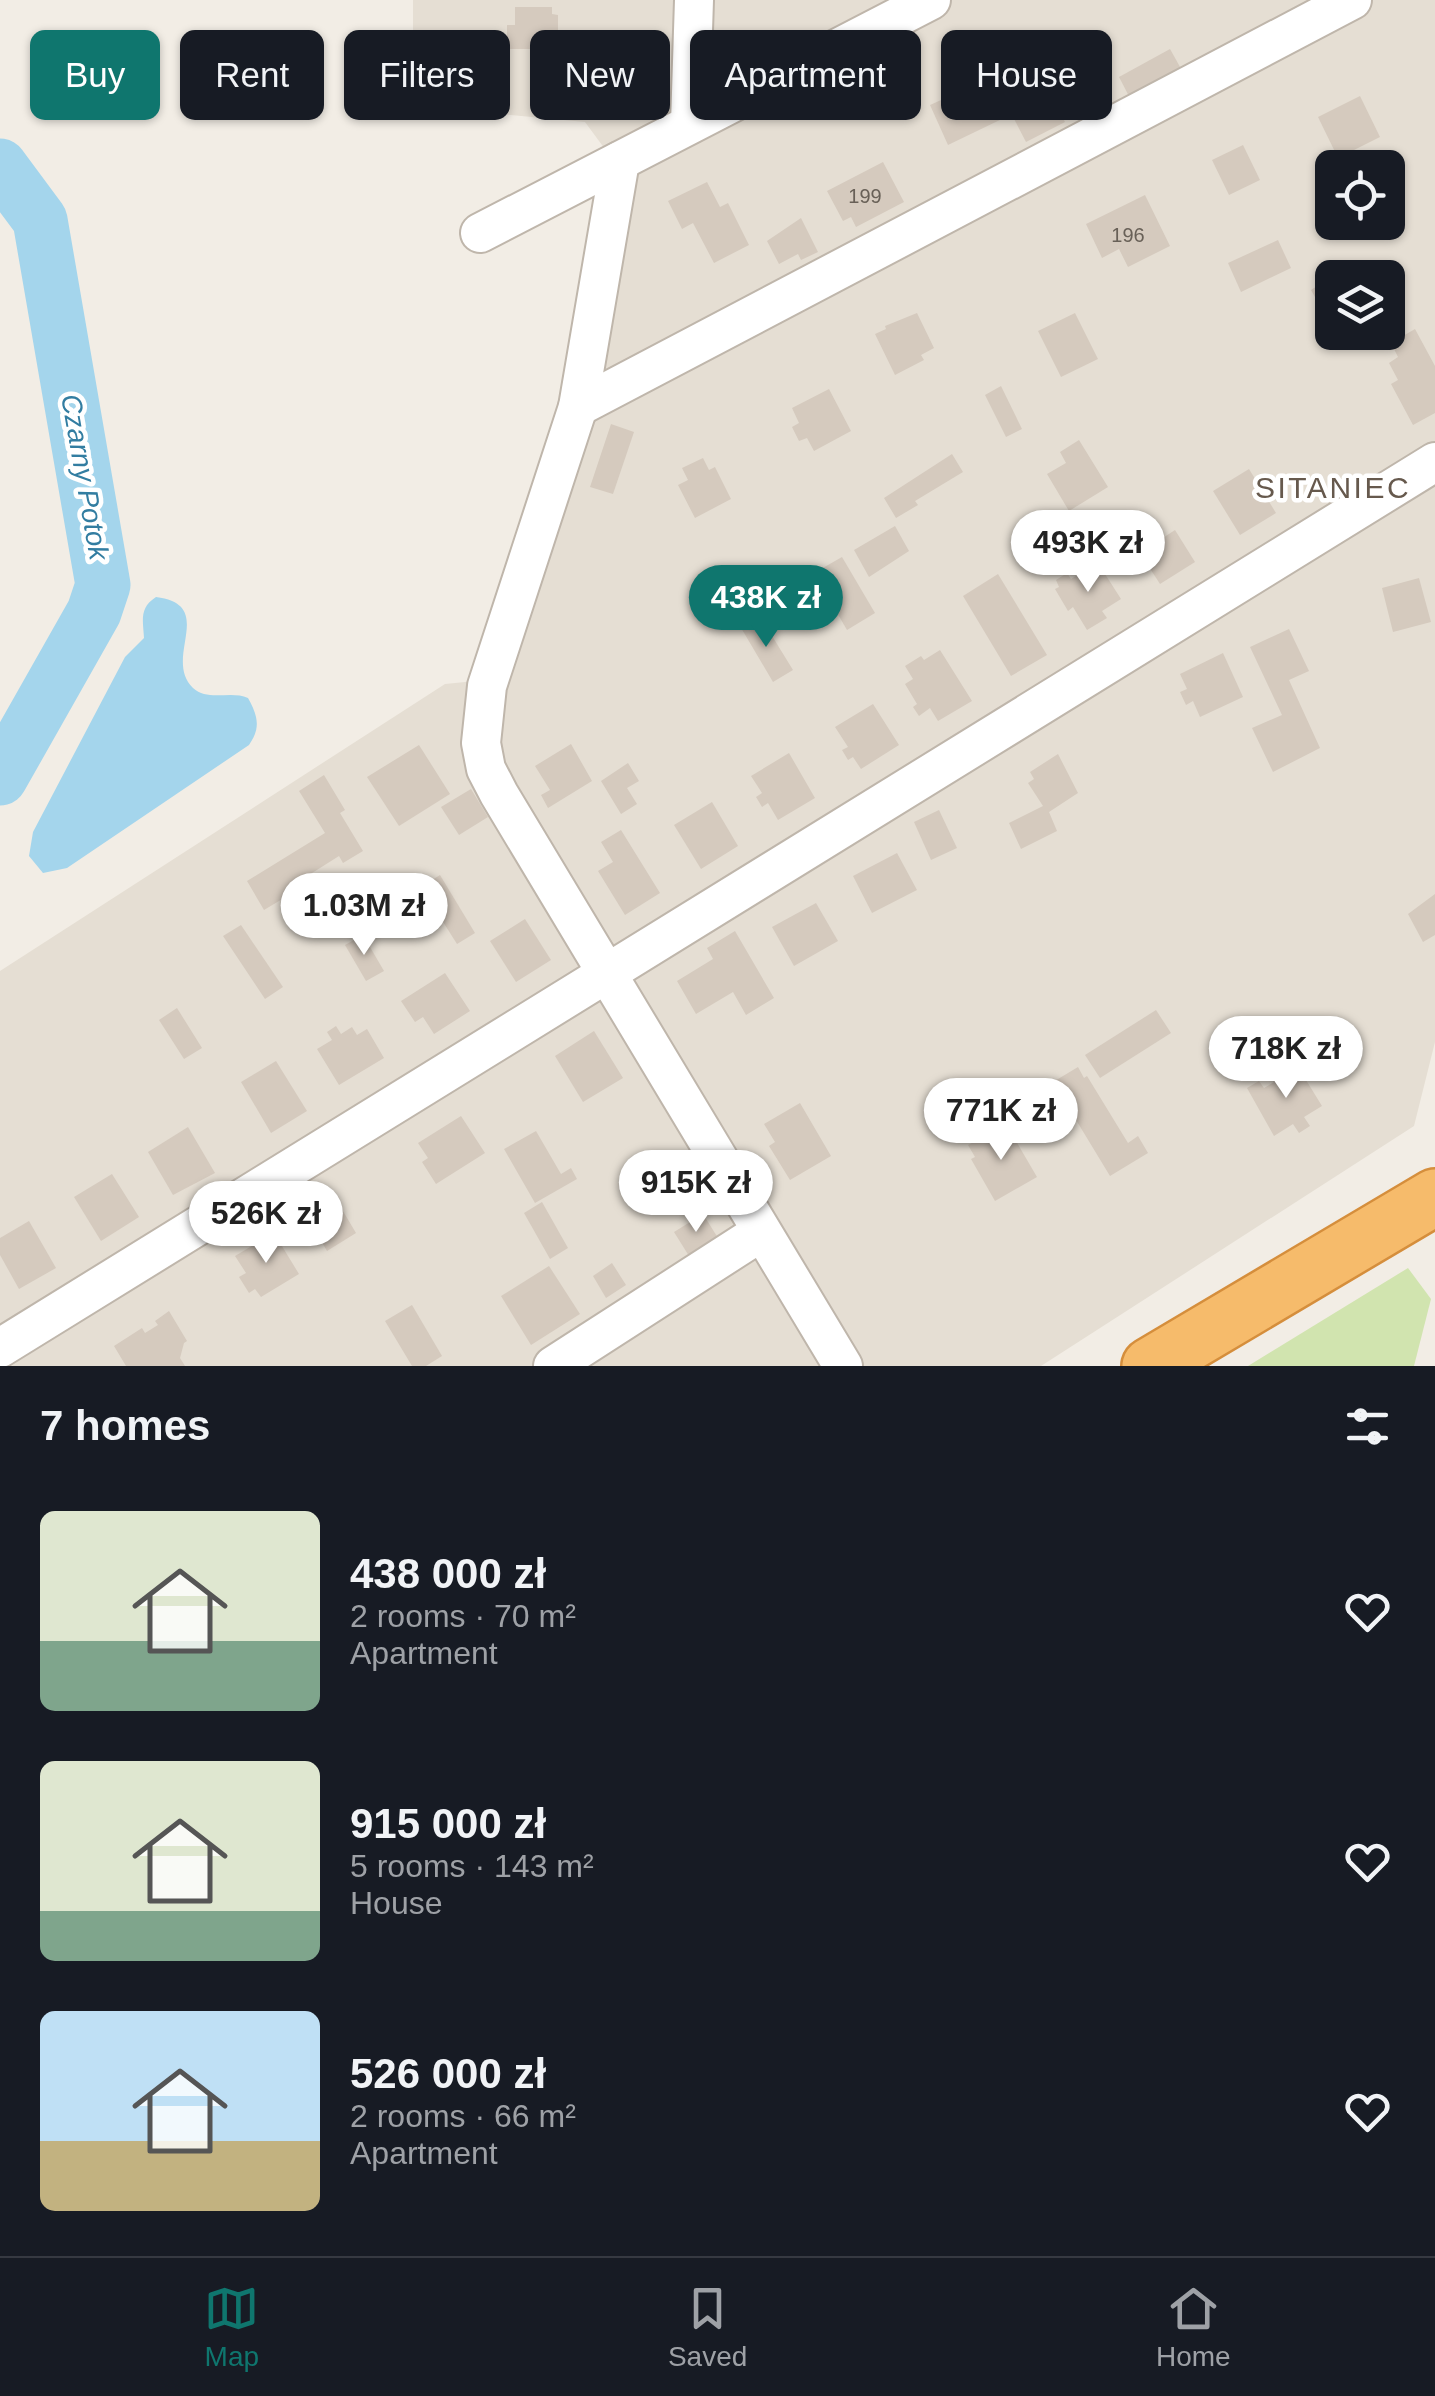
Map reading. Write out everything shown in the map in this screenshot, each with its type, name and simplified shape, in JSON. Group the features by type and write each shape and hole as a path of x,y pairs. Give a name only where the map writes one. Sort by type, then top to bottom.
{"highway":[{"path":"1166,1360 1435,1197"}],"street":[{"path":"690,124 694,0"},
{"path":"480,233 931,0"},
{"path":"578,407 1352,0"},
{"path":"620,162 578,407 487,686 481,743 486,769 499,794 843,1366"},
{"path":"0,1348 1435,462"},
{"path":"553,1366 762,1232"}],"shaded area":[{"path":"413,0 1435,0 1435,1042 1414,1126 1041,1366 0,1366 0,971 445,684 495,679 627,179 585,122 564,120 670,120 670,30 530,30 530,117 510,115 510,30 413,30"}],"green space":[{"path":"1408,1268 1431,1299 1414,1366 1248,1366"}],"water":[{"path":"156,597 174,602 184,610 187,621 183,662 185,676 193,688 206,694 248,698 256,716 255,733 249,745 67,868 43,873 29,856 33,832 125,657 144,638 144,610"}],"building":[{"path":"515,7 552,7 552,14 558,15 558,30 530,30 530,49 510,49 507,25 515,25"},
{"path":"1170,49 1184,74 1132,102 1119,77"},
{"path":"1360,96 1380,137 1354,150 1334,150 1318,117"},
{"path":"941,100 941,120 1000,120 948,145 930,105"},
{"path":"1015,120 1064,120 1065,122 1026,142"},
{"path":"1243,145 1260,180 1229,195 1212,160"},
{"path":"883,162 904,202 856,227 851,217 843,221 827,191"},
{"path":"707,182 720,207 728,203 749,245 714,263 693,223 682,229 668,201"},
{"path":"1145,195 1170,246 1128,267 1119,249 1102,258 1086,224"},
{"path":"801,218 818,252 801,260 798,254 779,264 767,241"},
{"path":"1278,240 1291,268 1241,292 1228,263"},
{"path":"917,313 934,348 921,355 924,360 895,375 875,334"},
{"path":"1075,313 1098,359 1061,377 1038,331"},
{"path":"1415,329 1435,366 1435,413 1413,425 1391,384 1398,380 1389,363 1398,357 1394,350 1405,350 1405,335"},
{"path":"1001,386 1022,429 1006,437 985,395"},
{"path":"829,389 851,431 814,451 807,438 799,441 792,427 799,423 792,408"},
{"path":"611,424 634,432 613,494 590,487"},
{"path":"1079,440 1108,487 1069,511 1047,474 1066,463 1060,452"},
{"path":"952,454 963,472 915,501 918,505 896,518 884,498"},
{"path":"703,458 709,470 715,467 731,499 695,518 678,485 688,480 682,468"},
{"path":"1249,469 1276,513 1240,535 1213,491"},
{"path":"895,526 909,551 869,577 854,550"},
{"path":"1175,530 1195,562 1160,584 1140,553"},
{"path":"842,557 875,613 847,630 814,573"},
{"path":"1098,563 1121,599 1102,611 1107,618 1087,630 1073,607 1068,611 1055,589 1059,587 1056,580 1067,573 1071,579"},
{"path":"998,574 1047,655 1011,676 963,596"},
{"path":"1419,578 1431,622 1393,632 1382,588"},
{"path":"747,614 760,636 769,631 793,670 773,682 737,621"},
{"path":"1289,629 1309,671 1289,680 1320,748 1273,772 1252,728 1282,715 1250,647"},
{"path":"940,650 972,701 938,721 930,708 919,716 913,707 917,704 905,684 913,679 905,666"},
{"path":"1223,653 1243,697 1200,717 1193,701 1186,705 1180,692 1187,689 1180,674"},
{"path":"873,704 899,745 861,769 853,757 848,760 842,750 848,747 835,727"},
{"path":"571,744 592,781 548,808 541,795 550,790 535,766"},
{"path":"419,745 450,794 399,826 367,777"},
{"path":"789,753 815,798 778,820 768,803 762,807 756,797 762,793 751,776"},
{"path":"1058,754 1078,793 1049,812 1057,831 1021,849 1009,823 1043,806 1028,783 1034,779 1030,772"},
{"path":"628,763 639,781 627,788 637,804 621,814 601,781"},
{"path":"324,775 345,810 340,813 363,851 343,863 339,856 301,880 304,886 264,910 247,881 325,833 299,791"},
{"path":"471,789 488,817 459,835 441,807"},
{"path":"712,802 738,846 701,869 674,825"},
{"path":"939,810 957,848 931,860 914,822"},
{"path":"621,830 660,893 625,915 598,871 613,862 601,842"},
{"path":"897,853 917,890 872,913 853,876"},
{"path":"440,875 475,933 457,944 421,887"},
{"path":"1435,894 1435,935 1423,942 1408,914"},
{"path":"816,903 838,941 794,966 772,927"},
{"path":"525,919 551,960 516,982 490,941"},
{"path":"241,925 283,987 265,999 223,936"},
{"path":"735,931 774,998 746,1015 733,992 696,1014 677,981 713,959 707,948"},
{"path":"363,935 384,971 366,981 345,945"},
{"path":"445,973 470,1011 434,1034 423,1017 415,1022 401,1001"},
{"path":"177,1008 202,1048 184,1059 159,1020"},
{"path":"1156,1010 1171,1033 1100,1078 1085,1055"},
{"path":"336,1026 341,1034 352,1027 357,1035 367,1029 384,1058 339,1085 317,1049 332,1040 327,1032"},
{"path":"594,1031 623,1078 583,1102 555,1056"},
{"path":"276,1061 307,1111 271,1133 241,1082"},
{"path":"1078,1067 1128,1143 1138,1136 1148,1153 1110,1176 1053,1082"},
{"path":"1298,1067 1322,1106 1304,1117 1310,1126 1299,1133 1293,1124 1274,1136 1247,1088 1259,1081 1264,1088 1274,1082 1271,1077 1285,1068 1289,1073"},
{"path":"800,1103 831,1156 790,1180 769,1146 775,1142 764,1124"},
{"path":"461,1116 485,1153 436,1184 422,1162 428,1158 418,1143"},
{"path":"1003,1126 1009,1136 1012,1134 1037,1177 995,1201 971,1159 975,1157 968,1145"},
{"path":"188,1127 215,1173 173,1195 148,1152"},
{"path":"536,1131 561,1174 571,1168 577,1179 535,1203 504,1149"},
{"path":"112,1174 139,1217 101,1241 74,1197"},
{"path":"334,1196 356,1233 327,1251 320,1239 312,1244 307,1235 314,1230 304,1214"},
{"path":"542,1202 568,1248 550,1259 524,1213"},
{"path":"703,1214 718,1238 689,1256 674,1232"},
{"path":"29,1221 56,1268 19,1289 0,1255 0,1238"},
{"path":"274,1233 299,1274 261,1297 255,1289 249,1293 239,1277 246,1273 235,1256"},
{"path":"612,1263 626,1285 606,1298 593,1276"},
{"path":"549,1266 580,1314 531,1345 501,1296"},
{"path":"412,1305 442,1356 426,1366 412,1366 385,1321"},
{"path":"169,1311 187,1341 180,1358 185,1366 126,1366 114,1346 142,1328 145,1333 158,1325 155,1321"}],"waterway":[{"name":"Czarny Potok","path":"0,166 40,220 103,585 94,612 0,778"}],"district":[{"name":"SITANIEC","path":"1333,487"}]}
